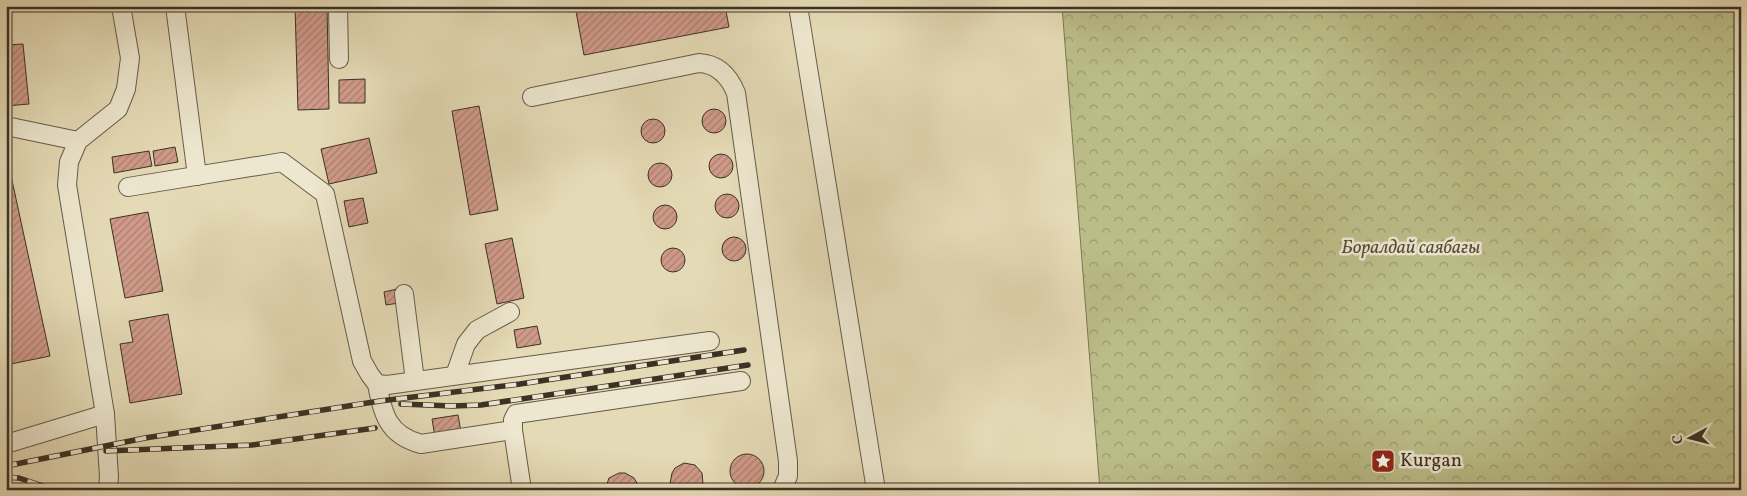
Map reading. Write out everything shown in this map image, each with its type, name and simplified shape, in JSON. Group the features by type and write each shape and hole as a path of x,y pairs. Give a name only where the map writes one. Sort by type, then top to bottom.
{"street":[{"path":"108,490 109,477 105,414 67,185 69,162 78,141 118,109 126,89 130,58 121,6"},
{"path":"175,6 197,176"},
{"path":"338,6 339,58"},
{"path":"798,6 876,490"},
{"path":"532,97 699,63 710,64 726,74 732,83 736,92 788,461 788,476 782,490"},
{"path":"6,126 78,141"},
{"path":"128,187 282,162 325,194 362,361 377,384 386,421 409,440 421,444 513,430"},
{"path":"404,294 415,381"},
{"path":"455,375 466,344 477,330 510,312"},
{"path":"377,384 415,381 710,341"},
{"path":"522,490 513,430 513,420 516,414 741,381"},
{"path":"6,444 105,414"}],"green space":[{"name":"Боралдай саябағы","path":"1062,6 1741,6 1741,490 1100,490"}],"building":[{"path":"295,6 327,6 329,109 298,110"},
{"path":"575,6 725,6 729,27 584,55"},
{"path":"23,44 29,104 6,106 6,45"},
{"path":"365,79 365,103 339,103 339,80"},
{"path":"479,106 498,210 470,215 452,111"},
{"path":"714,109 723,112 726,121 723,130 714,133 705,130 702,121 705,112"},
{"path":"653,119 662,122 665,131 662,140 653,143 644,140 641,131 644,122"},
{"path":"369,138 377,173 329,184 321,149"},
{"path":"175,147 178,162 155,166 153,151"},
{"path":"149,151 152,166 114,173 112,157"},
{"path":"721,154 730,157 733,166 730,175 721,178 712,175 709,166 712,157"},
{"path":"660,163 669,166 672,175 669,184 660,187 651,184 648,175 651,166"},
{"path":"10,171 50,356 6,365 6,172"},
{"path":"727,194 736,197 739,206 736,215 727,218 718,215 715,206 718,197"},
{"path":"363,198 368,223 349,227 344,201"},
{"path":"665,205 674,208 677,217 674,226 665,229 656,226 653,217 656,208"},
{"path":"148,212 163,291 125,298 110,219"},
{"path":"734,237 743,240 746,249 743,258 734,261 725,258 722,249 725,240"},
{"path":"512,238 524,298 497,304 485,244"},
{"path":"673,248 682,251 685,260 682,269 673,272 664,269 661,260 664,251"},
{"path":"397,289 399,303 386,305 384,292"},
{"path":"168,314 182,394 130,403 120,344 133,342 129,321"},
{"path":"537,326 541,344 517,348 514,330"},
{"path":"458,415 461,432 435,437 432,419"},
{"path":"747,454 759,459 764,471 759,483 747,488 735,483 730,471 735,459"},
{"path":"684,463 695,465 702,473 703,484 700,490 673,489 670,484 675,468"},
{"path":"619,473 625,473 634,478 638,490 605,490 609,478"},
{"path":"558,484 568,486 573,490 547,490"}],"railway":[{"path":"6,466 145,438 380,401 520,384 744,350"},
{"path":"401,404 481,405 748,365"},
{"path":"106,451 252,445 375,428"},
{"path":"6,477 19,478 55,490"}],"place":[{"name":"Kurgan","path":"1383,461"}]}
